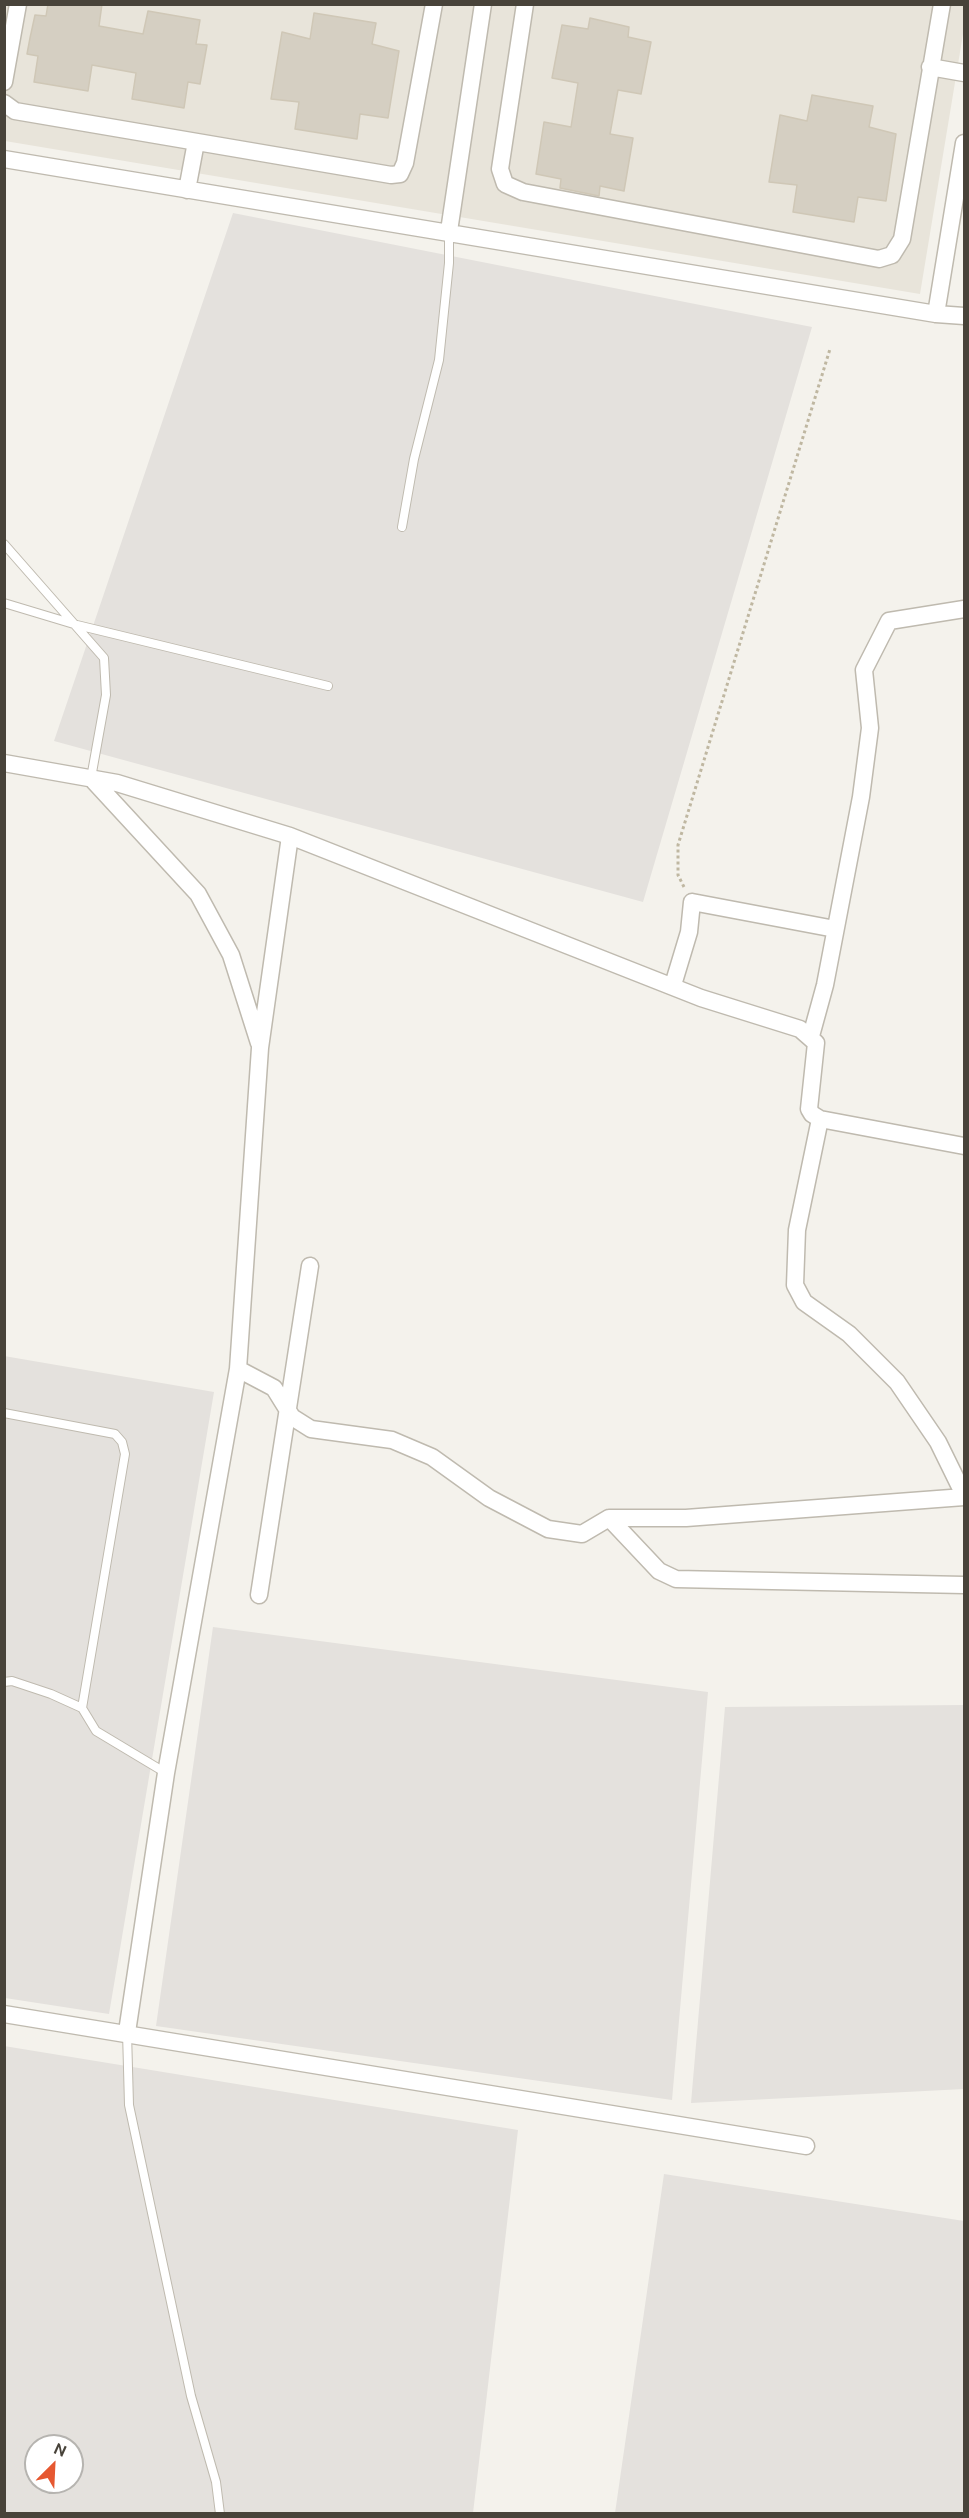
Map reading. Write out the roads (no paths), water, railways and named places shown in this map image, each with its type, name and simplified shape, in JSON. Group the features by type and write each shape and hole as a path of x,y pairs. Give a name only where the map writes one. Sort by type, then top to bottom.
{"street":[{"path":"4,82 18,4"},
{"path":"4,103 15,111 391,175 400,174 405,163 434,4"},
{"path":"449,231 483,4"},
{"path":"525,4 500,169 505,184 523,192 879,260 892,255 902,239 942,4"},
{"path":"930,67 964,73"},
{"path":"187,190 196,142"},
{"path":"936,314 964,143"},
{"path":"4,159 449,231 936,314 964,316"},
{"path":"811,1036 825,985 861,797 870,728 864,670 889,621 964,609"},
{"path":"4,763 117,783 290,836 673,985 701,998 800,1029 816,1042 809,1109 812,1114 820,1119 964,1146"},
{"path":"91,778 198,894 231,955 260,1048"},
{"path":"127,2032 166,1773 238,1369 260,1048 290,836"},
{"path":"673,985 689,932 692,902 835,929"},
{"path":"238,1369 274,1388 292,1417 311,1429 392,1440 432,1457 489,1498 548,1529 582,1534 609,1518 686,1518 964,1496 938,1442 897,1382 849,1334 804,1302 795,1285 798,1230 820,1119"},
{"path":"259,1595 310,1266"},
{"path":"609,1518 659,1571 676,1579 964,1585"},
{"path":"4,2014 127,2032 806,2146"}],"lane":[{"path":"402,527 414,459 439,360 449,263 449,231"},
{"path":"4,544 104,658 106,695 91,778"},
{"path":"4,603 77,625 328,686"},
{"path":"4,1413 115,1434 122,1442 125,1454 82,1708"},
{"path":"4,1682 12,1681 51,1694 82,1708 96,1731 166,1773"},
{"path":"127,2032 129,2105 190,2396 216,2482 220,2514"}]}
